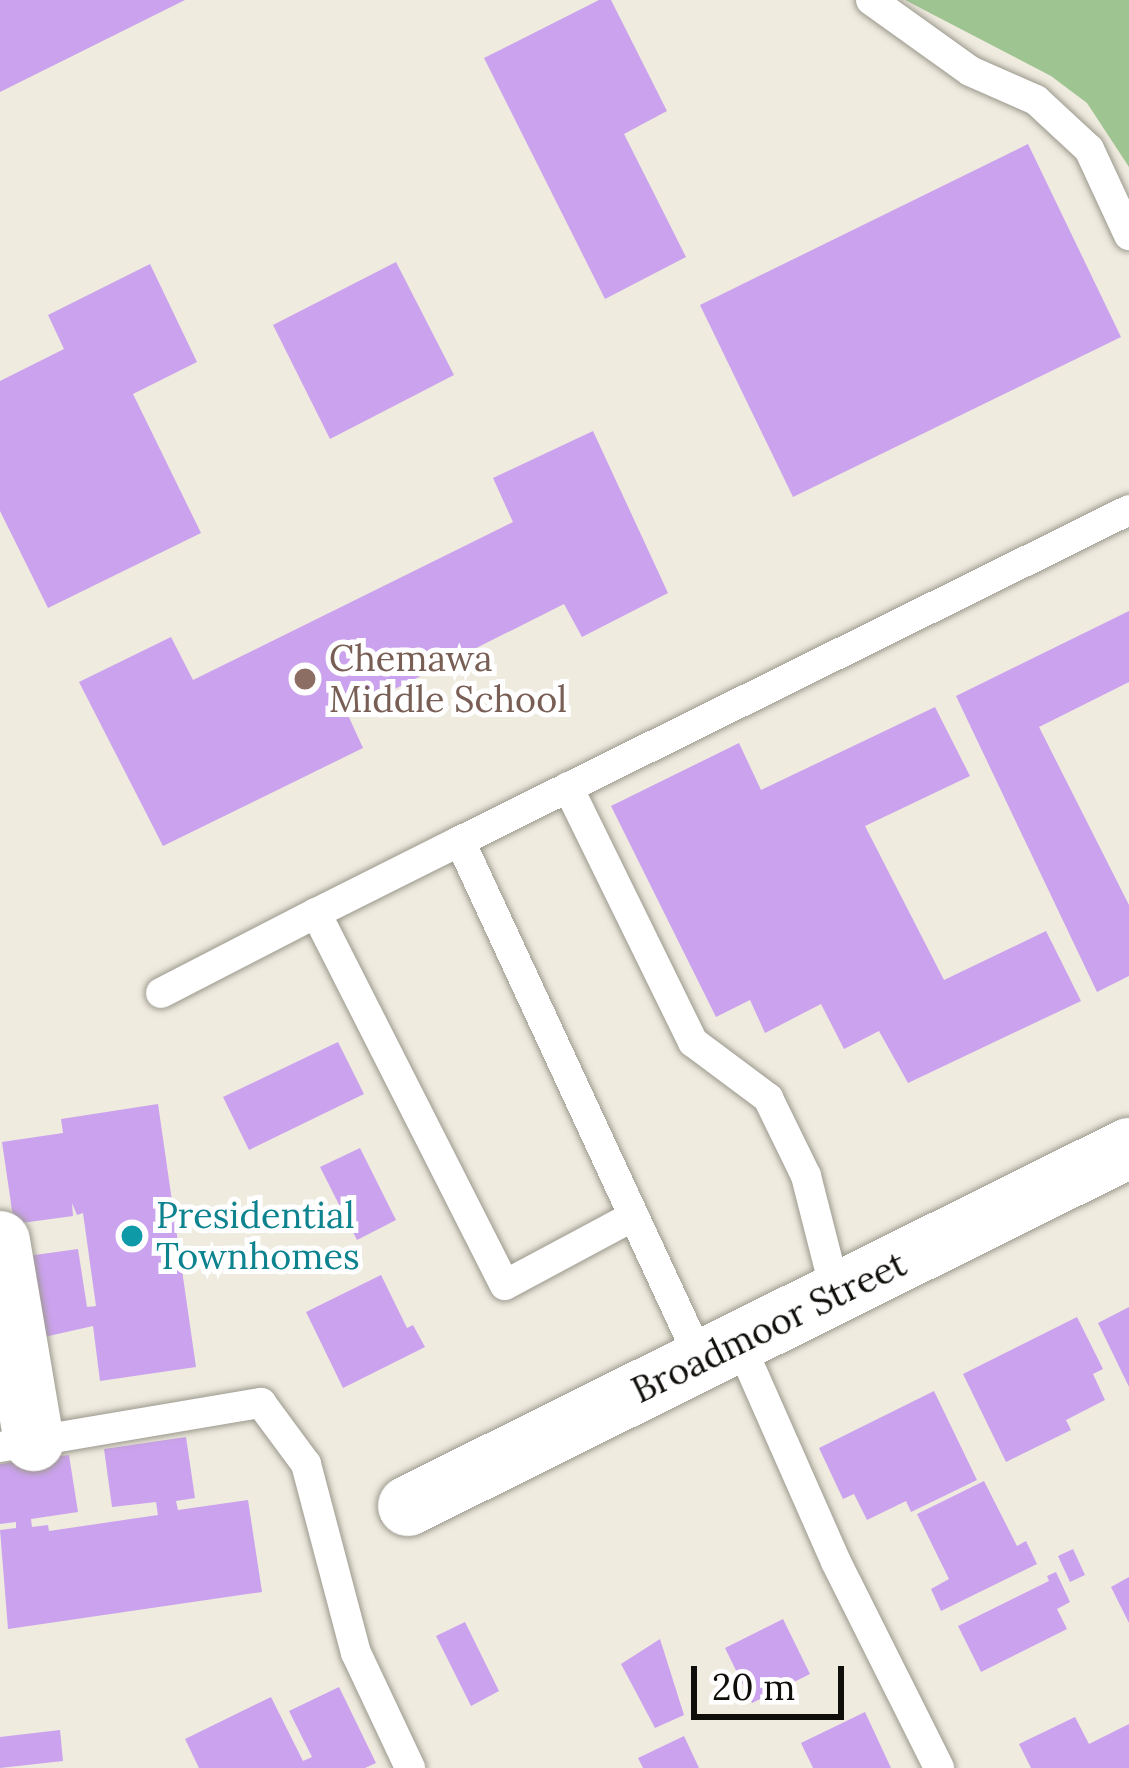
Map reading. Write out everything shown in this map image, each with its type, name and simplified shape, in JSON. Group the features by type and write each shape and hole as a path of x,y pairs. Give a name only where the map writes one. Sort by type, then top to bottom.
{"street":[{"name":"Broadmoor Street","path":"409,1506 1129,1148"},
{"path":"0,1241 17,1444"}],"lane":[{"path":"871,0 970,70 1036,100 1089,149 1129,235"},
{"path":"161,992 1129,510"},
{"path":"568,788 693,1042 768,1098 806,1176 836,1294"},
{"path":"460,841 632,1217 720,1351 836,1562 939,1768"},
{"path":"316,913 505,1286 632,1217"},
{"path":"17,1444 261,1402 306,1464 356,1653 410,1768"}],"green space":[{"path":"905,0 1129,0 1129,167 1087,103 1051,76"}],"building":[{"path":"0,0 185,0 0,92"},
{"path":"599,0 611,0 667,111 624,134 686,257 605,299 484,58"},
{"path":"1028,144 1121,337 793,497 700,305"},
{"path":"396,262 454,375 330,439 273,325"},
{"path":"150,264 197,362 133,394 201,533 48,608 0,511 0,381 64,349 48,315"},
{"path":"593,431 668,593 582,637 564,604 347,713 363,748 163,846 79,682 171,637 193,680 513,522 493,478"},
{"path":"1129,611 1129,682 1039,727 1129,905 1129,976 1097,992 956,696"},
{"path":"935,707 970,776 865,826 944,980 1046,931 1081,1001 908,1083 879,1031 844,1049 821,1004 765,1033 750,1000 716,1017 611,806 739,743 761,790"},
{"path":"338,1042 364,1094 249,1150 223,1097"},
{"name":"Presidential Townhomes","path":"158,1104 196,1367 100,1381 93,1326 31,1340 20,1257 78,1249 87,1307 96,1306 83,1213 77,1215 72,1203 73,1216 14,1224 2,1142 63,1133 61,1119"},
{"path":"360,1148 396,1220 357,1240 320,1167"},
{"path":"381,1275 407,1328 413,1325 425,1347 343,1388 306,1312"},
{"path":"1129,1307 1129,1387 1098,1323"},
{"path":"1077,1317 1103,1369 1093,1374 1105,1400 1066,1420 1071,1430 1006,1462 963,1374"},
{"path":"934,1391 977,1480 911,1512 906,1501 867,1520 854,1494 843,1499 819,1448"},
{"path":"186,1437 195,1498 176,1501 178,1510 248,1500 262,1592 8,1629 0,1530 16,1528 16,1522 0,1524 0,1464 69,1455 78,1512 31,1519 32,1527 48,1525 49,1531 158,1515 156,1502 112,1507 104,1449"},
{"path":"984,1481 1017,1546 1026,1541 1037,1564 941,1611 931,1589 949,1579 917,1514"},
{"path":"1073,1549 1085,1575 1070,1582 1058,1556"},
{"path":"1056,1572 1070,1602 1057,1609 1067,1629 981,1672 958,1626 1049,1581 1047,1576"},
{"path":"1129,1577 1129,1623 1111,1587"},
{"path":"783,1619 810,1674 752,1703 725,1648"},
{"path":"465,1622 499,1691 471,1706 436,1636"},
{"path":"660,1639 684,1715 655,1728 621,1664"},
{"path":"339,1687 376,1763 365,1768 199,1768 185,1739 271,1697 303,1761 312,1757 289,1711"},
{"path":"865,1712 891,1768 813,1768 801,1743"},
{"path":"1075,1717 1089,1744 1129,1724 1129,1768 1031,1768 1019,1744"},
{"path":"60,1730 63,1761 0,1768 0,1737"},
{"path":"684,1736 699,1768 643,1768 638,1758"}],"place":[{"name":"Chemawa Middle School","path":"305,679"},
{"name":"Presidential Townhomes","path":"132,1236"}]}
